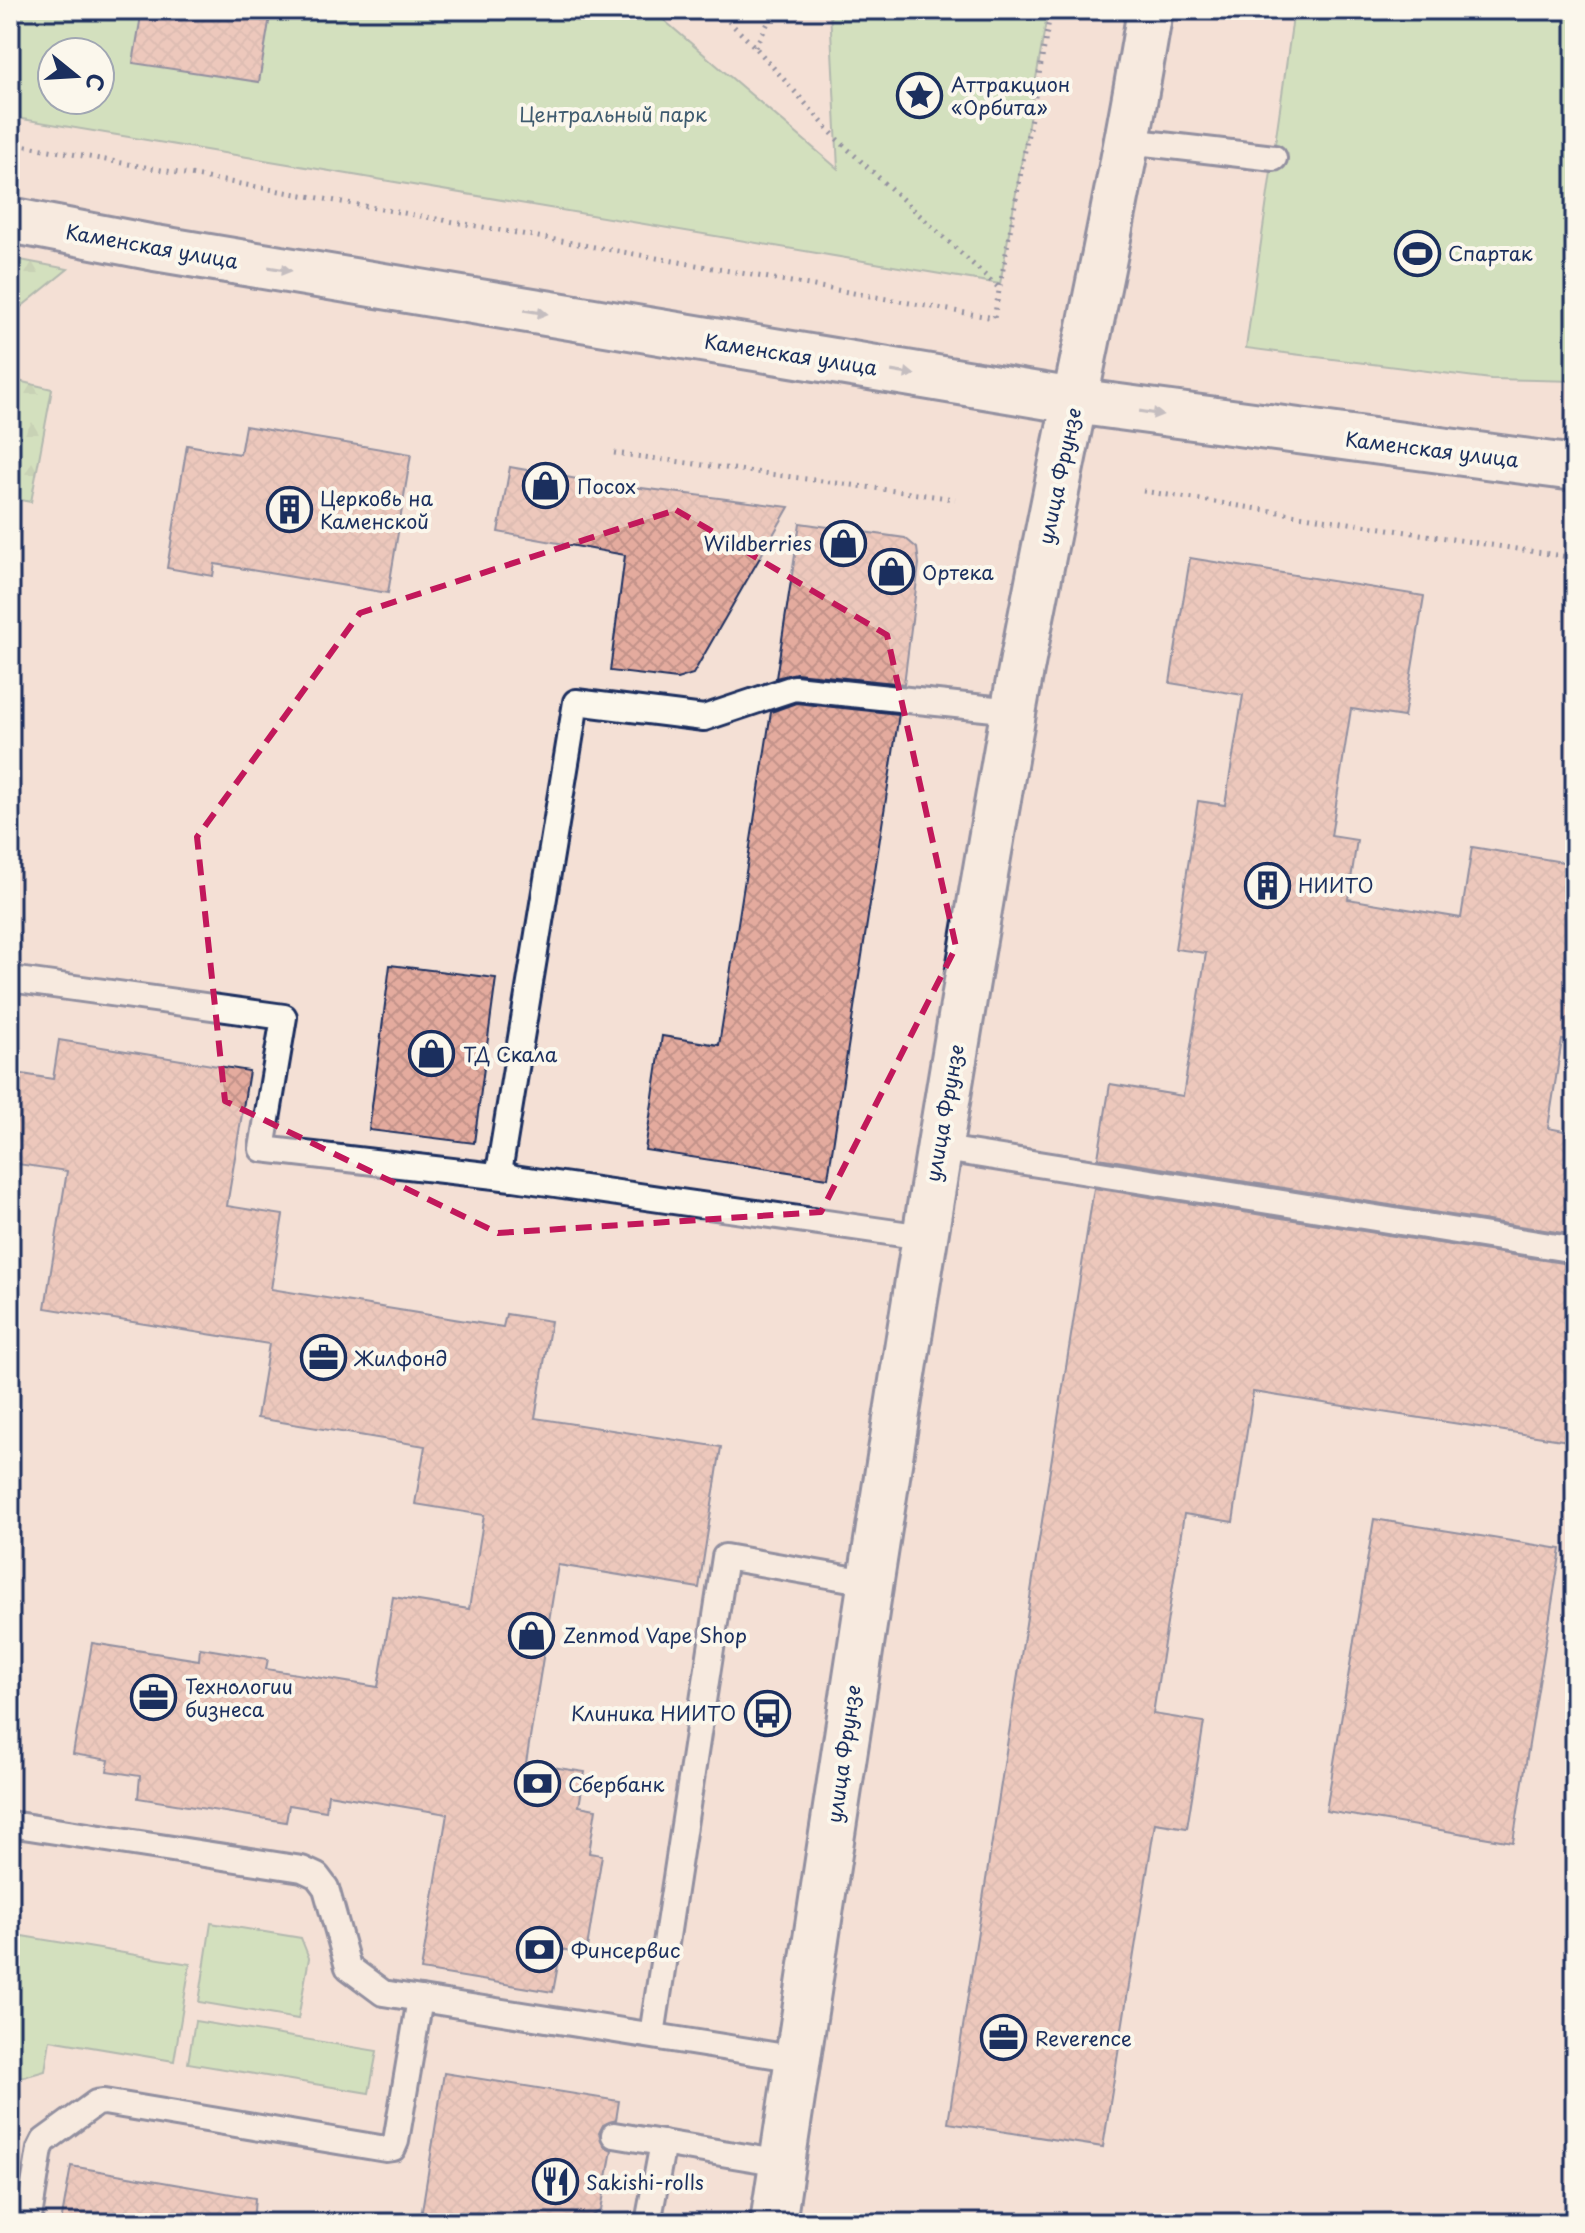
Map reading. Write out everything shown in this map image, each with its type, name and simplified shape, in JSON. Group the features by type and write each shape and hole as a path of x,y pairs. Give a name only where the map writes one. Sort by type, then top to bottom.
{"main road":[{"name":"улица Фрунзе","path":"773,2223 868,1582 938,1148 1013,711 1128,141 1150,10"},
{"name":"Каменская улица","path":"10,220 155,248 1074,401 1575,468"}],"lane":[{"path":"1128,141 1274,158"},
{"path":"514,1178 499,1172 576,702 704,718 794,688 1013,711"},
{"path":"10,979 284,1017 262,1149 514,1178 923,1237"},
{"path":"938,1148 1575,1250"},
{"path":"652,2035 725,1557 868,1582"},
{"path":"10,1824 302,1869 317,1876 326,1888 348,1967 383,1993 798,2059"},
{"path":"28,2223 44,2141 96,2103 393,2148 420,1999"},
{"path":"614,2135 782,2163"},
{"path":"648,2223 663,2143"}],"path":[{"path":"717,10 755,47 838,140 1001,290"},
{"path":"755,47 775,10"},
{"path":"10,143 994,318 1051,10"},
{"path":"614,453 955,499"},
{"path":"1143,491 1575,558"}],"highlighted area":[{"path":"676,510 887,635 956,947 821,1212 498,1233 225,1101 197,837 360,613"}],"green space":[{"name":"Центральный парк","path":"10,10 652,10 838,169 830,10 1048,10 1000,284 10,117"},
{"name":"Спартак","path":"1294,10 1575,10 1575,381 1491,379 1246,348"},
{"path":"10,258 68,269 10,316"},
{"path":"10,379 52,389 31,502 10,498"},
{"path":"211,1923 301,1938 309,1958 298,2019 199,2002"},
{"path":"22,1936 190,1964 174,2061 50,2040 45,2071 10,2081 10,2009"},
{"path":"195,2021 377,2051 369,2093 188,2063"}],"building":[{"path":"142,10 271,10 259,82 133,63"},
{"name":"Церковь на Каменской","path":"245,426 411,454 388,593 215,564 213,576 167,568 187,445 240,454"},
{"path":"510,467 633,489 789,507 693,674 677,679 610,671 625,555 498,532"},
{"path":"800,523 905,538 917,548 919,564 904,684 796,673 776,678"},
{"name":"НИИТО","path":"1190,558 1424,596 1404,717 1351,709 1331,836 1357,840 1348,899 1461,918 1472,847 1575,864 1575,1042 1562,1040 1548,1128 1575,1133 1575,1235 1098,1158 1110,1084 1183,1096 1206,953 1175,949 1198,801 1225,805 1243,695 1170,683"},
{"path":"796,703 899,714 828,1178 645,1150 662,1036 719,1045 771,712"},
{"name":"ТД Скала","path":"390,965 496,978 474,1143 369,1130"},
{"path":"59,1040 249,1071 227,1206 283,1215 271,1289 503,1327 506,1314 551,1321 535,1418 721,1447 699,1588 558,1565 526,1763 585,1772 579,1806 596,1809 589,1853 602,1855 586,1954 561,1949 553,1992 421,1970 447,1814 328,1794 326,1811 289,1805 286,1822 138,1798 140,1776 107,1771 109,1760 73,1754 92,1643 199,1660 200,1648 268,1659 266,1669 378,1687 393,1597 469,1609 484,1515 415,1504 425,1446 257,1418 269,1344 45,1308 67,1171 10,1163 10,1072 53,1079"},
{"path":"1094,1188 1575,1265 1575,1442 1253,1392 1233,1522 1184,1514 1153,1714 1204,1722 1187,1828 1155,1823 1103,2147 948,2123"},
{"path":"1374,1519 1561,1549 1513,1842 1326,1811"},
{"path":"444,2073 619,2101 616,2120 603,2125 599,2133 604,2146 612,2150 601,2210 580,2223 420,2223"},
{"path":"71,2166 255,2198 253,2223 61,2223"}],"place":[{"name":"Аттракцион «Орбита»","path":"920,95"},
{"name":"Спартак","path":"1417,253"},
{"name":"Посох","path":"546,486"},
{"name":"Церковь на Каменской","path":"289,509"},
{"name":"Wildberries","path":"843,543"},
{"name":"Ортека","path":"891,572"},
{"name":"НИИТО","path":"1267,885"},
{"name":"ТД Скала","path":"432,1054"},
{"name":"Жилфонд","path":"323,1358"},
{"name":"Zenmod Vape Shop","path":"532,1635"},
{"name":"Технологии бизнеса","path":"154,1698"},
{"name":"Клиника НИИТО","path":"767,1713"},
{"name":"Сбербанк","path":"537,1784"},
{"name":"Финсервис","path":"540,1950"},
{"name":"Reverence","path":"1004,2038"},
{"name":"Sakishi-rolls","path":"555,2182"}]}
